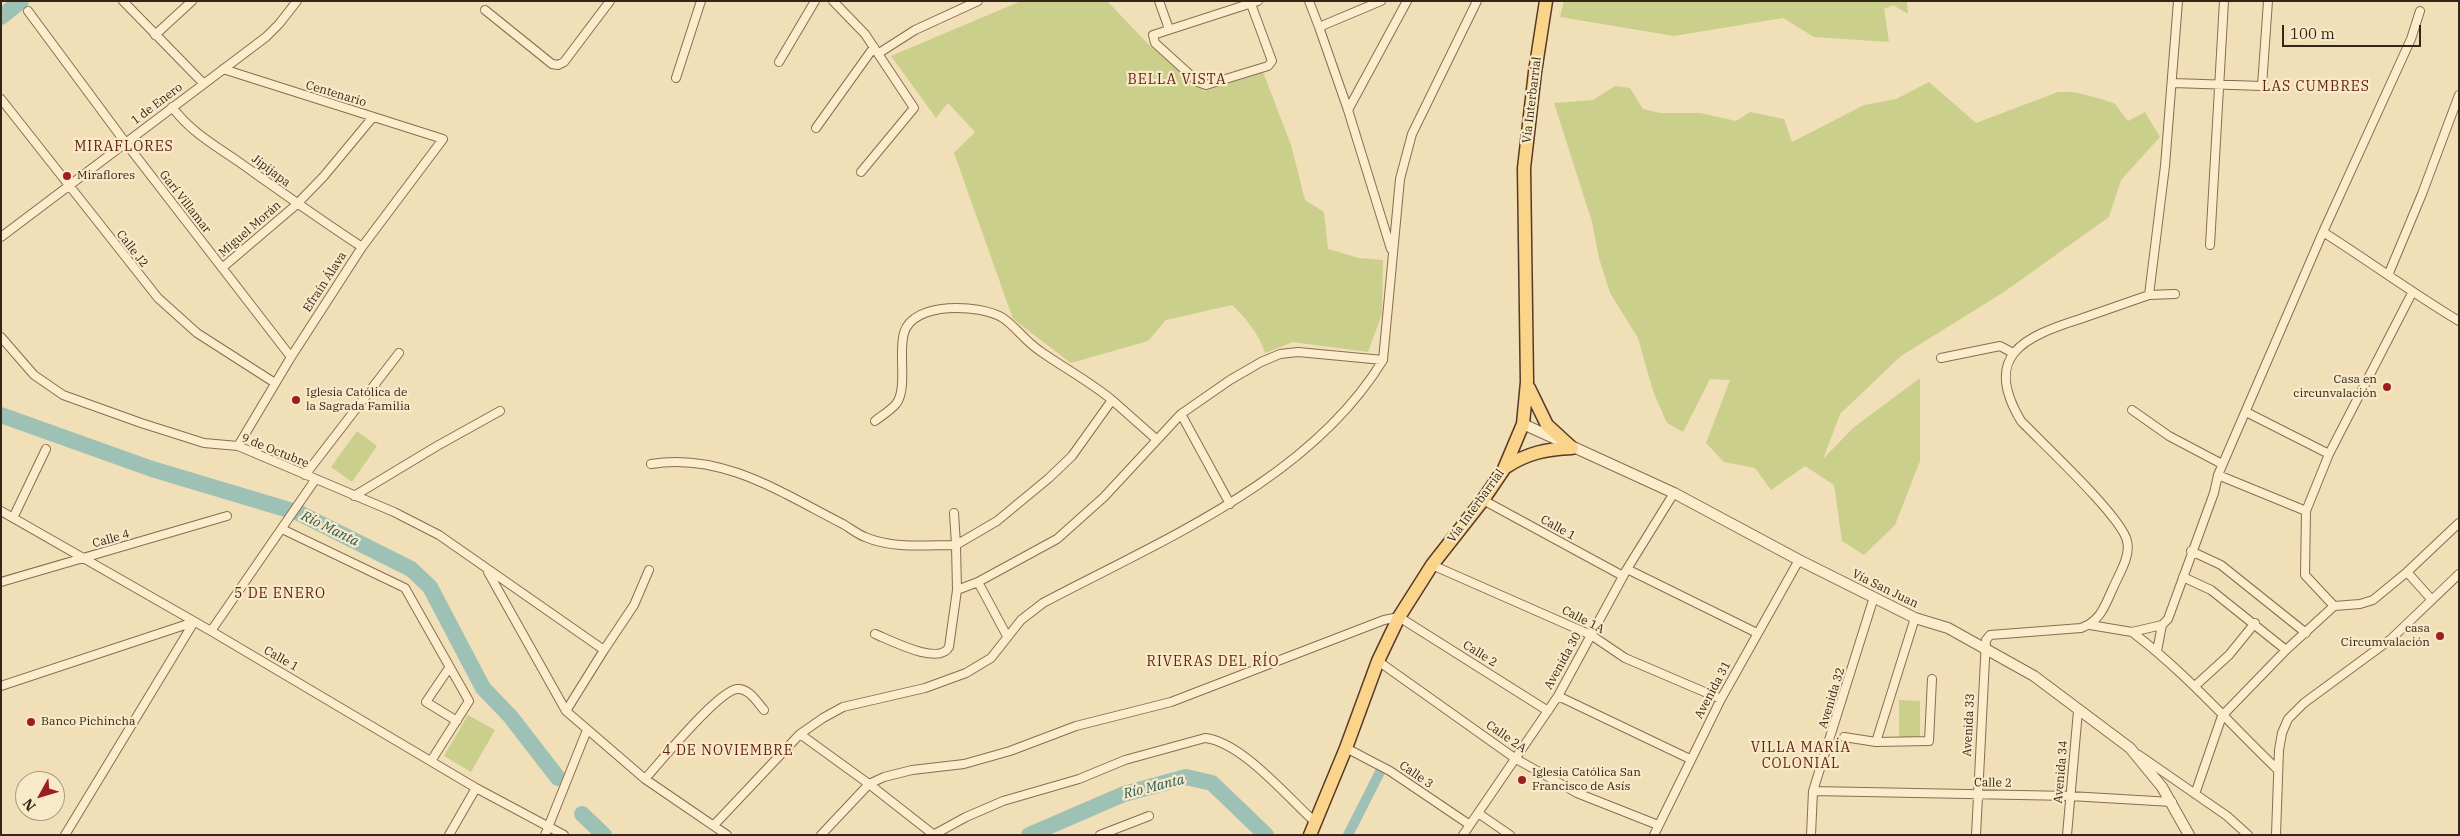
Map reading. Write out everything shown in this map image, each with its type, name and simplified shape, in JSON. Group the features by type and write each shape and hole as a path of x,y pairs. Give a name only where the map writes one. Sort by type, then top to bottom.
{"main road":[{"name":"Vía Interbarrial","path":"1314,830 1378,661 1399,617 1432,565 1483,500 1504,469 1523,424 1527,382 1524,168 1535,72 1546,1"},
{"path":"1527,382 1536,406 1547,425 1572,448"},
{"path":"1504,469 1519,459 1532,454 1550,449 1572,448"}],"street":[{"path":"123,1 202,83"},
{"path":"156,36 192,1"},
{"name":"1 de Enero","path":"1,237 202,83 266,37 297,1"},
{"path":"485,10 552,64 558,65 564,62 610,1"},
{"path":"676,78 701,1"},
{"path":"778,62 815,1"},
{"path":"833,1 853,20 877,50 914,108 861,172"},
{"path":"816,128 877,50 978,1"},
{"path":"1159,1 1169,29"},
{"path":"1309,1 1348,110 1392,252"},
{"path":"1319,27 1381,1"},
{"path":"1348,110 1407,1"},
{"path":"715,824 800,734 844,707 925,688 966,673 991,658 1020,620 1043,603 1230,504 1290,461 1329,426 1369,383 1384,360 1392,252 1400,179 1412,134 1477,1"},
{"path":"2149,296 2173,83 2178,1"},
{"path":"2210,245 2224,1"},
{"path":"2173,83 2262,86 2268,1"},
{"path":"1255,3 1271,63 1210,84 1198,82 1154,43 1153,35 1255,3"},
{"path":"2157,651 2162,625 2171,614 2191,551 2214,493 2222,464 2411,39 2420,10"},
{"name":"Garí Villamar","path":"28,11 125,142 291,357"},
{"name":"Centenario","path":"223,69 443,139"},
{"path":"2388,273 2422,194 2459,95"},
{"name":"Calle J2","path":"1,100 149,288 167,308 197,333 275,383"},
{"name":"Jipijapa","path":"172,107 194,132 296,204 362,247"},
{"name":"Miguel Morán","path":"222,268 296,204 324,176 372,117"},
{"name":"Efraín Álava","path":"238,446 291,357 362,247 443,139"},
{"path":"2324,232 2388,273 2412,293 2459,321"},
{"path":"2334,606 2305,574 2306,511 2329,454 2412,293"},
{"path":"1984,647 1986,640 1990,636 2081,628 2090,625 2102,614 2125,562 2128,542 2113,516 2021,421 2011,404 2006,383 2007,365 2014,353 2033,336 2047,330 2149,296 2175,294"},
{"path":"875,421 896,404 901,393 904,332 915,318 931,311 953,307 976,310 1002,318 1039,350 1096,386 1156,439"},
{"name":"9 de Octubre","path":"1,337 34,375 63,394 141,423 204,443 238,446 394,512 439,535 604,650"},
{"path":"1941,358 2000,346 2014,353"},
{"path":"957,590 978,582 1057,539 1104,498 1156,439 1181,414 1260,362 1280,354 1315,352 1384,360"},
{"path":"305,475 399,353"},
{"path":"651,464 684,461 706,463 739,472 866,538 893,545 956,545 996,521 1049,478 1072,456 1112,400"},
{"path":"2132,410 2169,436 2222,464"},
{"path":"354,496 500,411"},
{"path":"2246,412 2329,454"},
{"path":"1181,414 1230,504"},
{"name":"Vía San Juan","path":"1523,424 1674,493 1799,560 1915,618 1948,628 2034,676 2078,711 2130,748 2172,802 2189,835"},
{"path":"13,518 46,449"},
{"path":"2218,475 2306,511"},
{"path":"212,631 315,480"},
{"name":"Avenida 30","path":"1463,835 1558,696 1625,572 1674,493"},
{"name":"Calle 1","path":"1483,500 1625,572 1757,633"},
{"name":"Calle 1","path":"1,512 212,631 547,831 564,835"},
{"path":"875,634 912,650 941,655 946,652 949,647 957,590 954,513"},
{"name":"Calle 4","path":"1,582 227,516"},
{"path":"2195,794 2222,716 2286,650 2334,606 2360,604 2373,600 2407,572 2459,522"},
{"path":"284,526 404,588 469,701 431,761"},
{"path":"2191,551 2221,565 2306,633"},
{"name":"Avenida 31","path":"1654,835 1720,699 1799,560"},
{"name":"Calle 1A","path":"1432,565 1591,635 1625,658 1720,699"},
{"name":"9 de Octubre","path":"487,570 566,711 645,778 715,824 727,835"},
{"path":"566,711 634,605 649,570"},
{"path":"2407,572 2432,600"},
{"path":"2276,835 2277,769 2282,733 2295,711 2365,660 2459,574"},
{"path":"2184,577 2211,590 2255,623 2286,650"},
{"path":"978,582 1007,636"},
{"name":"Avenida 32","path":"1811,835 1813,791 1874,597"},
{"path":"821,835 869,784 884,777 912,770 964,764 1010,752 1076,726 1172,702 1354,633 1370,625 1399,617"},
{"name":"Calle 2","path":"1399,617 1548,711"},
{"path":"1876,742 1915,618"},
{"path":"1,686 194,622"},
{"path":"65,835 194,622"},
{"path":"2195,686 2228,655 2255,623"},
{"path":"2090,625 2132,632 2162,625"},
{"path":"2132,632 2157,651 2195,686 2222,716 2277,769"},
{"name":"Avenida 33","path":"1976,835 1984,647"},
{"name":"Calle 2A","path":"1378,661 1516,759 1577,793 1658,825"},
{"path":"449,668 426,702 457,721"},
{"path":"1844,737 1876,742 1929,740 1932,679"},
{"path":"645,778 690,726 731,691 737,689 749,693 764,710"},
{"path":"1558,696 1690,760"},
{"name":"Avenida 34","path":"2067,835 2078,711"},
{"path":"547,831 587,730"},
{"path":"800,734 935,834 966,817 1003,801 1079,779 1144,754 1205,738 1234,749 1260,770 1314,830"},
{"name":"Calle 3","path":"1346,748 1390,771 1470,825"},
{"path":"2130,748 2195,794 2248,835"},
{"path":"449,835 476,788"},
{"name":"Calle 2","path":"1813,791 2070,796 2172,802"},
{"path":"1478,813 1510,835"},
{"path":"1100,835 1149,816"}],"green space":[{"path":"1021,1 1107,1 1150,46 1204,91 1263,72 1291,145 1305,200 1324,212 1328,249 1359,258 1383,260 1382,314 1368,352 1293,342 1265,353 1252,327 1232,305 1166,320 1148,341 1071,363 1013,319 954,153 975,132 948,103 936,118 891,56"},
{"path":"1564,1 1907,1 1908,14 1893,5 1884,9 1889,42 1814,37 1783,18 1674,36 1560,17"},
{"path":"1929,82 1976,123 2058,92 2074,92 2115,104 2128,121 2145,112 2160,137 2121,180 2109,217 2004,292 1901,356 1840,414 1823,459 1853,428 1920,378 1920,461 1895,525 1864,555 1842,541 1834,485 1805,466 1771,490 1755,468 1724,462 1706,443 1730,380 1710,379 1683,432 1667,423 1653,391 1638,338 1610,293 1599,258 1592,222 1554,103 1593,100 1615,86 1630,88 1643,109 1660,113 1700,113 1736,121 1750,112 1784,119 1792,142 1864,105 1896,99"},
{"path":"357,431 377,446 352,482 331,467"},
{"path":"1899,700 1920,701 1920,737 1899,737"},
{"path":"468,715 495,730 471,772 444,756"}],"waterway":[{"path":"1,17 21,1"},
{"name":"Río Manta","path":"1,415 152,469 299,513 411,569 430,587 483,688 510,716 558,778"},
{"path":"1348,835 1381,770"},
{"name":"Río Manta","path":"1029,835 1124,794 1186,777 1212,783 1266,835"},
{"name":"Río Manta","path":"582,814 604,835"}],"place":[{"name":"Miraflores","path":"67,176"},
{"name":"Casa en circunvalación","path":"2387,387"},
{"name":"Iglesia Católica de la Sagrada Familia","path":"296,400"},
{"name":"casa Circumvalación","path":"2440,636"},
{"name":"Banco Pichincha","path":"31,722"},
{"name":"Iglesia Católica San Francisco de Asís","path":"1522,780"}],"district":[{"name":"BELLA VISTA","path":"1177,80"},
{"name":"LAS CUMBRES","path":"2316,87"},
{"name":"MIRAFLORES","path":"124,147"},
{"name":"5 DE ENERO","path":"280,594"},
{"name":"RIVERAS DEL RÍO","path":"1213,662"},
{"name":"4 DE NOVIEMBRE","path":"728,751"},
{"name":"VILLA MARÍA COLONIAL","path":"1801,756"}]}
